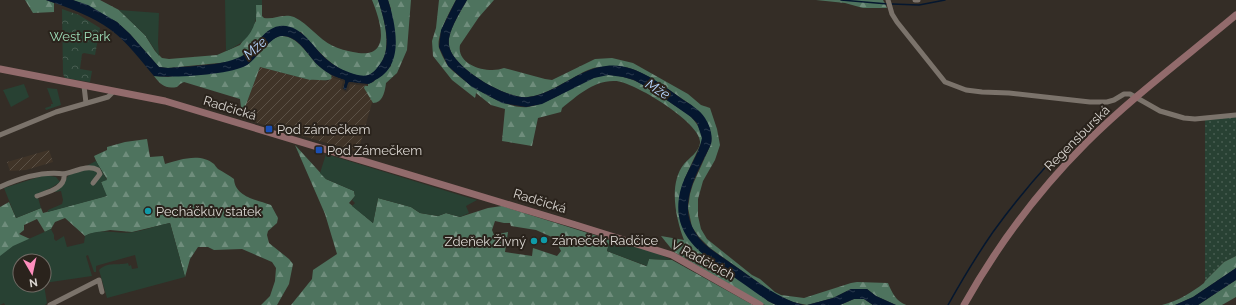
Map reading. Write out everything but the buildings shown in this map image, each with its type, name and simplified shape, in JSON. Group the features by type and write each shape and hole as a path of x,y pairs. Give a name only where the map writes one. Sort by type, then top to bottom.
{"street":[{"path":"888,1 897,22 946,82 966,90 1090,102 1107,102 1124,94 1130,94 1164,113 1184,118 1195,119 1236,115"},
{"name":"Regensburská","path":"964,305 978,280 1007,236 1026,210 1069,160 1109,122 1236,15"},
{"name":"Radčická","path":"0,69 114,91 171,104 610,235"},
{"path":"84,86 86,103"},
{"path":"0,135 56,112 108,97 114,91"},
{"path":"0,187 22,178 40,174 64,174 85,168 95,168 98,170 100,174 93,183"},
{"path":"37,196 53,190 60,185 64,178 64,174"},
{"name":"V Radčicích","path":"610,235 672,255 760,305"},
{"path":"50,305 99,280 102,292"}],"shaded area":[{"path":"260,67 310,80 317,79 328,81 332,76 365,85 373,99 358,152 240,118"},
{"path":"49,150 53,162 26,170 10,171 7,162"}],"green space":[{"path":"25,0 46,0 54,3 54,12 33,13"},
{"path":"73,0 100,0 119,10 145,35 155,51 162,58 169,59 217,55 240,45 256,21 256,5 262,5 262,16 264,18 286,16 294,17 323,40 340,49 366,53 374,51 379,45 381,38 378,19 372,0 378,0 386,30 386,52 380,65 373,73 365,76 359,76 345,71 328,60 301,32 268,31 242,57 229,62 168,68 159,67 130,34 117,22"},
{"path":"225,0 262,0 262,5 256,5 256,20 251,32 244,40 226,51"},
{"path":"388,0 411,0 407,50 397,73 386,83 381,99 373,103 364,88 365,85 373,82 391,66 391,9"},
{"path":"439,0 456,0 444,24 439,43 439,48 446,63 464,80 497,100 519,107 528,107 549,100 590,79 599,76 612,75 627,78 644,85 689,115 699,128 702,135 702,141 684,180 684,231 768,301 776,305 765,305 674,252 661,236 684,240 676,212 675,191 679,172 684,164 696,152 700,143 698,135 691,125 665,105 636,88 624,83 607,81 586,90 562,108 561,112 538,118 532,146 502,141 505,109 491,105 476,93 475,98 452,80 433,56 432,41 436,28"},
{"path":"467,0 494,0 479,17 460,45 460,52 463,58 475,67 490,70 504,68 552,80 595,59 612,58 633,63 688,94 701,105 710,108 717,129 720,145 715,160 703,181 698,199 698,216 701,229 707,239 775,292 781,295 804,298 851,283 888,283 895,296 906,305 896,305 876,296 867,289 851,289 833,298 807,305 793,302 773,293 710,248 692,227 688,208 690,194 711,144 708,125 697,110 648,76 624,67 602,67 590,69 548,91 535,96 519,97 494,88 469,72 459,63 452,54 449,45 452,28"},
{"path":"816,0 883,0 887,8 863,8 845,3"},
{"name":"West Park","path":"62,9 79,15 100,28 95,55 82,54 80,69 92,71 90,82 65,78 63,74"},
{"path":"119,10 159,13 159,56 145,35"},
{"path":"280,36 292,39 302,46 319,66 332,76 331,79 310,80 260,67 244,110 241,107 240,99 184,82 177,87 166,87 154,76 168,77 247,65 273,39"},
{"path":"24,84 29,97 11,107 3,90"},
{"path":"47,88 57,89 61,105 46,110 45,108 53,104"},
{"path":"1236,117 1236,256 1224,262 1205,281 1205,120"},
{"path":"147,139 150,157 163,156 165,164 190,158 202,158 208,160 218,169 234,179 235,185 242,194 271,205 278,218 277,223 268,231 267,235 269,243 293,264 289,284 277,305 261,305 270,296 275,281 276,268 272,262 242,249 214,250 208,247 198,247 190,259 185,277 170,223 132,232 110,230 85,236 65,218 55,222 51,229 45,232 37,219 24,225 24,230 19,234 30,239 24,253 12,253 12,270 0,283 0,207 9,202 16,218 41,208 43,213 106,196 101,182 107,179 94,156 107,150 107,147 125,142"},
{"path":"295,145 326,179 354,191 355,196 349,203 373,223 378,198 411,207 420,213 438,216 446,213 460,217 488,208 502,206 610,240 607,251 646,266 649,259 672,260 753,305 291,305 312,279 313,270 337,254 325,214","holes":["495,221 510,223 511,226 536,230 554,238 561,251 557,256 533,248 532,256 505,252 508,232 494,235 492,230"]},
{"path":"326,154 477,200 466,206 469,213 460,217 446,213 438,216 420,213 411,207 378,198 373,223 352,206 355,203 352,200 355,196 354,191 326,179 320,173"},
{"path":"96,161 107,180 101,182 107,196 48,212 48,210 62,204 63,200 61,191 55,191 69,175"},
{"path":"45,175 56,177 60,182 37,194 41,208 16,218 4,188"},
{"path":"170,223 185,277 107,298 99,270 102,267 109,265 128,263 129,266 131,265 132,269 138,268 135,255 96,266 96,272 94,272 88,255 86,256 92,276 52,282 52,253 12,253 12,293 45,293 47,303 45,305 5,305 4,303 0,305 0,256 13,246 51,229 56,241 64,236 67,247 84,243 85,236 91,233 134,232"},
{"path":"610,240 654,252 672,260 649,259 647,266 607,251"},
{"path":"1236,256 1236,268 1193,297 1175,305 1162,305 1179,299 1194,290 1204,283 1224,262"},
{"path":"1236,280 1236,297 1222,305 1198,305"},
{"path":"854,299 864,299 873,305 840,305"}],"water":[{"name":"Mže","path":"46,0 73,0 88,5 117,22 130,34 159,67 168,68 205,65 232,60 240,57 250,50 268,31 280,26 287,26 300,32 325,58 339,68 354,74 363,76 369,75 375,71 380,64 386,50 387,41 385,24 378,0 388,0 394,21 396,44 391,65 384,74 369,84 362,85 349,82 346,90 343,89 345,82 344,80 331,75 316,63 300,44 290,37 284,36 279,36 274,39 251,62 239,68 202,75 174,77 154,76 129,46 104,25 72,9"},
{"name":"Mže","path":"456,0 467,0 450,34 449,45 452,54 469,72 494,88 519,97 528,97 548,91 595,68 606,66 627,67 647,75 698,110 707,121 712,137 711,144 692,184 688,201 689,217 695,232 699,238 712,250 760,283 785,298 804,305 776,305 768,301 717,265 697,249 689,240 679,219 678,206 682,185 698,152 702,138 697,123 691,117 655,92 634,80 608,75 594,78 542,104 526,107 502,103 472,87 448,66 439,47 441,30"},
{"path":"1236,268 1236,280 1198,305 1175,305 1193,297"},
{"path":"851,289 867,289 876,296 896,305 873,305 864,299 854,299 840,305 807,305 833,298"}],"pier":[{"path":"331,77 345,80 343,89 346,90 348,83 350,82 368,84 368,86 350,84 348,91 346,92 341,89 343,81"}],"waterway":[{"path":"841,0 888,4"},
{"path":"892,4 919,5 945,0"},
{"path":"948,305 975,259 1015,203 1037,176 1086,125"}],"place":[{"name":"Pod zámečkem","path":"269,129"},
{"name":"Pod Zámečkem","path":"319,150"},
{"name":"Pecháčkův statek","path":"148,211"},
{"name":"zámeček Radčice","path":"544,240"},
{"name":"Zdeňek Živný","path":"534,241"}]}
